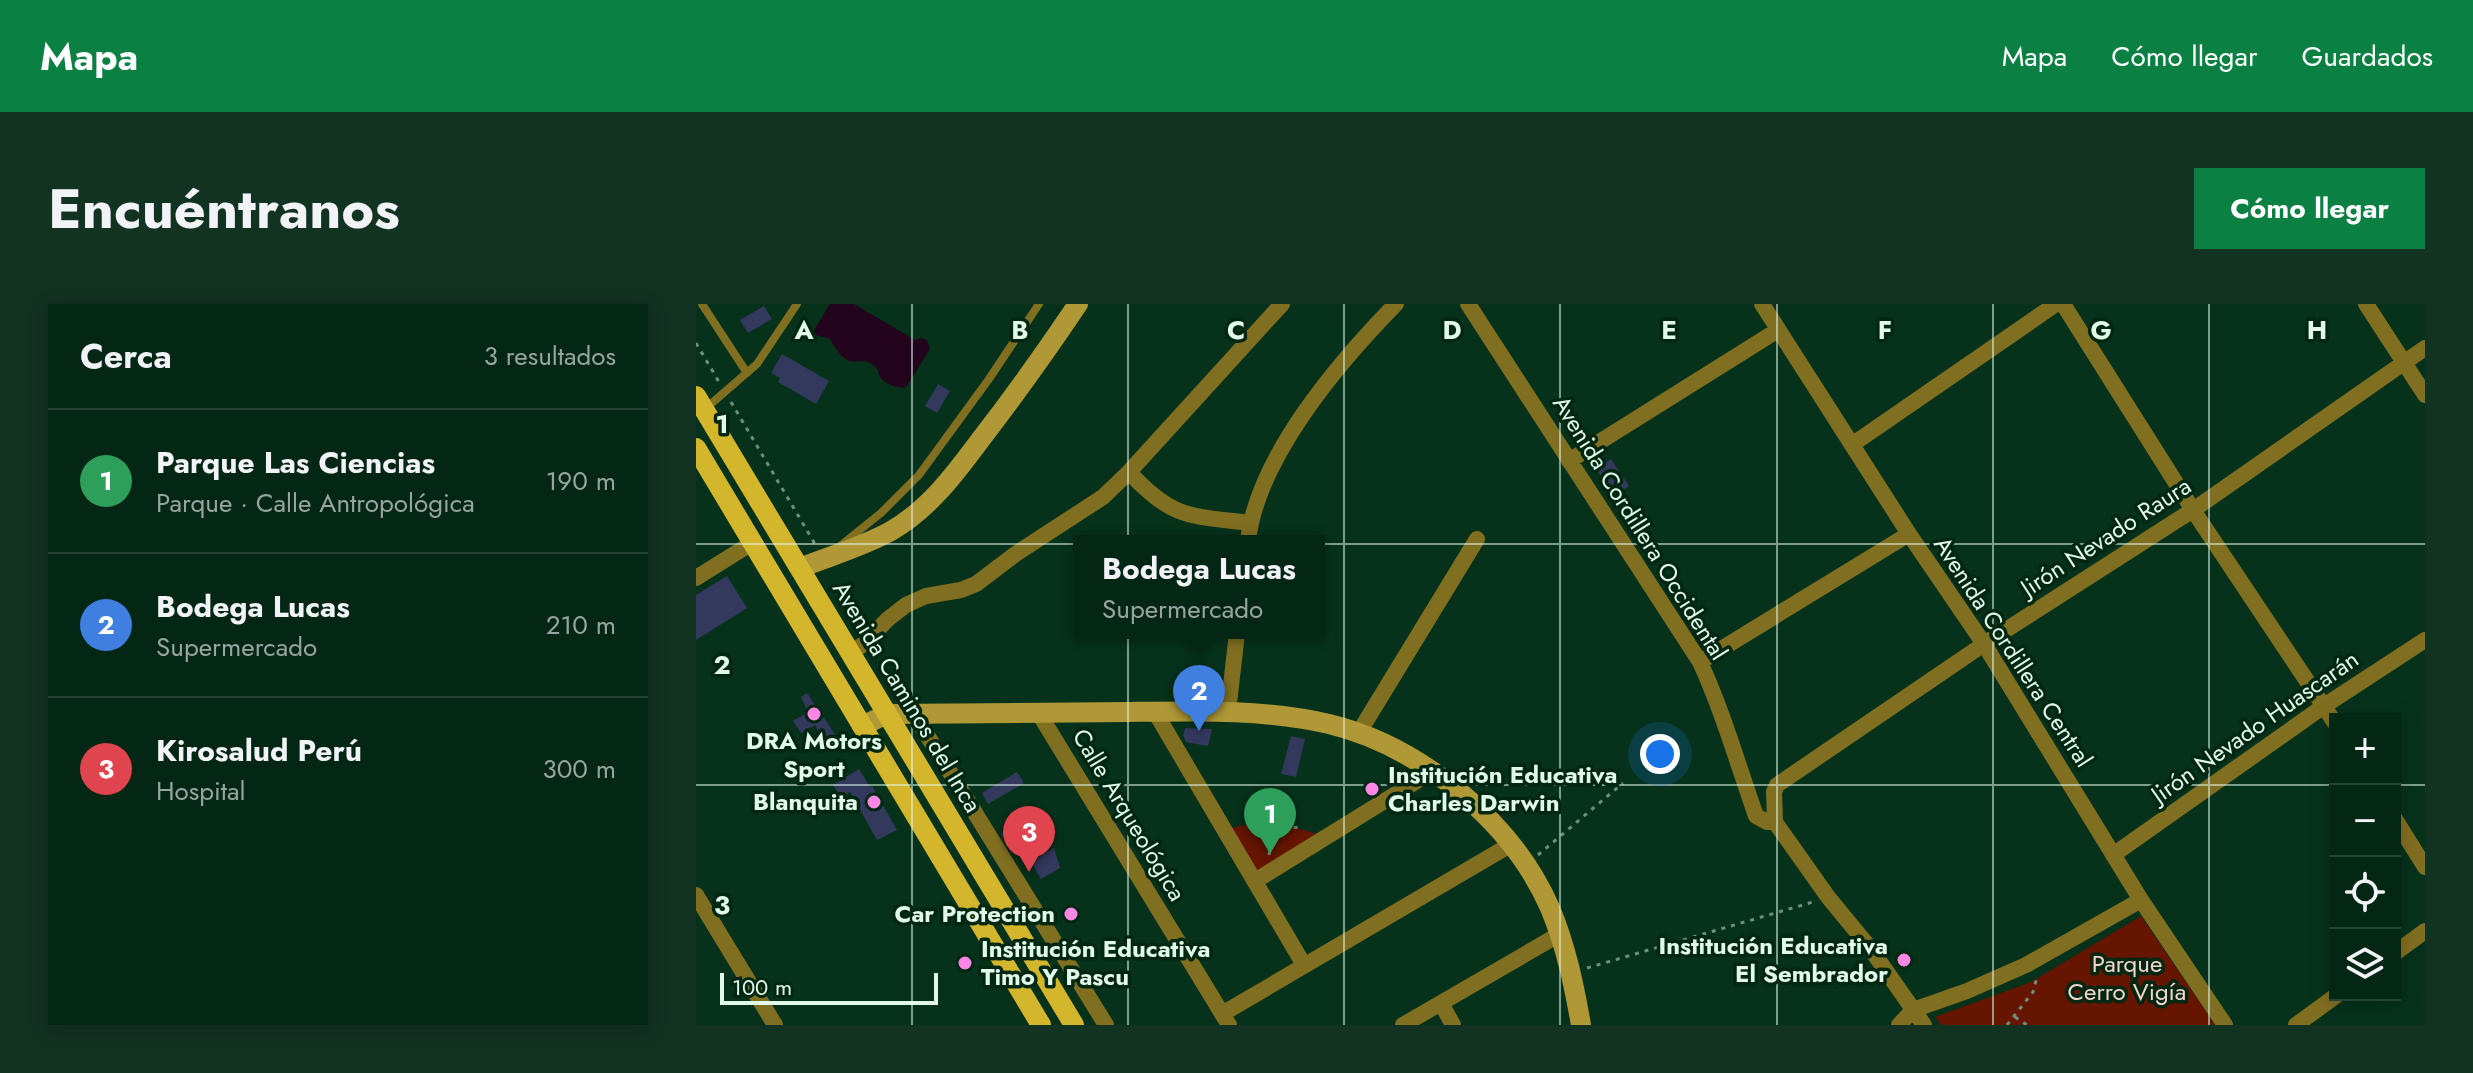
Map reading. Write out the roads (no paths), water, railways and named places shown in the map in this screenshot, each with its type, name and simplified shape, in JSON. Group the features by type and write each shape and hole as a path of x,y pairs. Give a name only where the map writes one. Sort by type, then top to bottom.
{"main road":[{"name":"Avenida Caminos del Inca","path":"700,403 1074,1025"},
{"path":"696,448 1041,1025"}],"street":[{"path":"776,584 800,568 893,530 917,513 936,495 1013,397 1078,304"},
{"path":"850,653 906,605 926,596 976,584 1017,553 1103,497 1282,304"},
{"path":"1249,535 1263,482 1283,445 1364,336 1396,304"},
{"name":"Avenida Cordillera Occidental","path":"1468,304 1700,662 1717,701 1756,816 1767,822 1775,822 1924,1025"},
{"name":"Avenida Cordillera Central","path":"1762,304 1909,534 1984,644 2141,900 2225,1025"},
{"path":"1853,444 2056,304"},
{"path":"2063,304 2193,510 2329,714"},
{"path":"2366,304 2425,395"},
{"path":"1569,461 1778,330"},
{"name":"Jirón Nevado Raura","path":"1775,822 1774,792 1784,779 1984,644 2193,510 2425,348"},
{"path":"1129,472 1169,508 1200,517 1250,523"},
{"path":"1700,662 1909,534"},
{"path":"1358,734 1477,539"},
{"path":"696,578 752,543"},
{"path":"1228,712 1236,639"},
{"name":"Jirón Nevado Huascarán","path":"2113,855 2324,706 2425,640"},
{"name":"Calle Arqueológica","path":"1038,712 1225,1019"},
{"path":"1155,712 1304,965"},
{"path":"862,726 887,714 1228,712 1296,718 1330,725 1391,747 1433,771 1483,814 1526,865 1549,906 1560,934 1572,973 1581,1025"},
{"path":"914,714 1106,1025"},
{"path":"1255,881 1433,771"},
{"path":"2401,829 2425,867"},
{"path":"1225,1019 1304,965 1510,845"},
{"path":"696,895 775,1025"},
{"path":"1899,1025 1913,1010 1967,991 2030,962 2141,900"},
{"path":"2401,949 2425,931"},
{"path":"1403,1025 1560,934"},
{"path":"2296,1025 2329,1001"},
{"path":"1441,1003 1453,1025"}],"lane":[{"path":"702,304 747,373"},
{"path":"700,403 725,393 757,364 797,304"},
{"path":"823,558 881,513 919,475 1039,304"}],"place":[{"name":"DRA Motors Sport","path":"814,714"},
{"name":"Bodega Lucas","path":"1199,731"},
{"name":"Institución Educativa Charles Darwin","path":"1372,789"},
{"name":"Blanquita","path":"874,802"},
{"name":"Parque Las Ciencias","path":"1270,854"},
{"name":"Kirosalud Perú","path":"1029,872"},
{"name":"Car Protection","path":"1071,914"},
{"name":"Institución Educativa El Sembrador","path":"1904,960"},
{"name":"Institución Educativa Timo Y Pascu","path":"965,963"}],"park label":[{"name":"Parque Cerro Vigía","path":"2127,978"}]}
